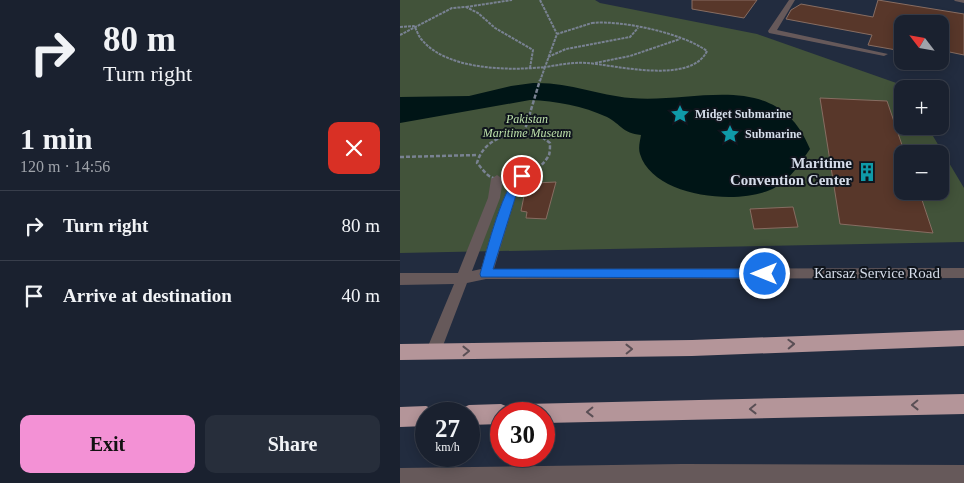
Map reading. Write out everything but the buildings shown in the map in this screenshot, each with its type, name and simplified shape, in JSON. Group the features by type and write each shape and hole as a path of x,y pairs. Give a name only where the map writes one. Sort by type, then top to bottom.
{"highway":[{"path":"400,352 692,348 964,338"},
{"path":"555,413 964,404"},
{"path":"400,417 415,416"}],"street":[{"path":"792,0 772,31 884,54"},
{"path":"956,0 964,1"},
{"path":"486,274 512,191 522,176"},
{"path":"434,351 494,198 497,179"},
{"name":"Karsaz Service Road","path":"400,279 464,278 486,274 964,273"},
{"path":"400,477 682,478 964,474"}],"path":[{"path":"400,35 417,28 452,8 512,0"},
{"path":"524,133 544,67 557,34 540,0"},
{"path":"466,7 478,13 494,28 533,50 530,68"},
{"path":"417,28 419,36 430,47 454,59 494,67 530,68 569,63 592,64 647,73 664,72 686,66 706,56 707,51 699,45 681,39 617,24 589,23 557,34"},
{"path":"400,27 417,28"},
{"path":"548,57 566,49 630,37 635,34 638,28"},
{"path":"592,64 630,56 681,39"},
{"path":"524,133 542,138 549,143 551,150 549,157 534,172 522,176 497,179 480,171 477,163 478,155 482,148 502,136 524,133"},
{"path":"400,156 478,155"}],"green space":[{"name":"Pakistan Maritime Museum","path":"400,0 595,0 600,3 757,34 894,82 894,135 932,135 938,145 894,145 894,200 949,200 949,163 964,188 964,242 400,253"}],"shaded area":[{"path":"533,83 559,84 631,98 656,99 732,95 756,98 777,107 796,124 810,149 793,172 777,187 755,195 717,197 697,194 661,180 648,169 640,154 641,135 626,131 607,117 569,105 530,100 400,123 400,97 469,96"}],"place":[{"name":"Midget Submarine","path":"680,114"},
{"name":"Submarine","path":"730,134"},
{"name":"Maritime Convention Center","path":"867,172"}],"route":[{"path":"522,176 512,191 486,274 765,274"}]}
